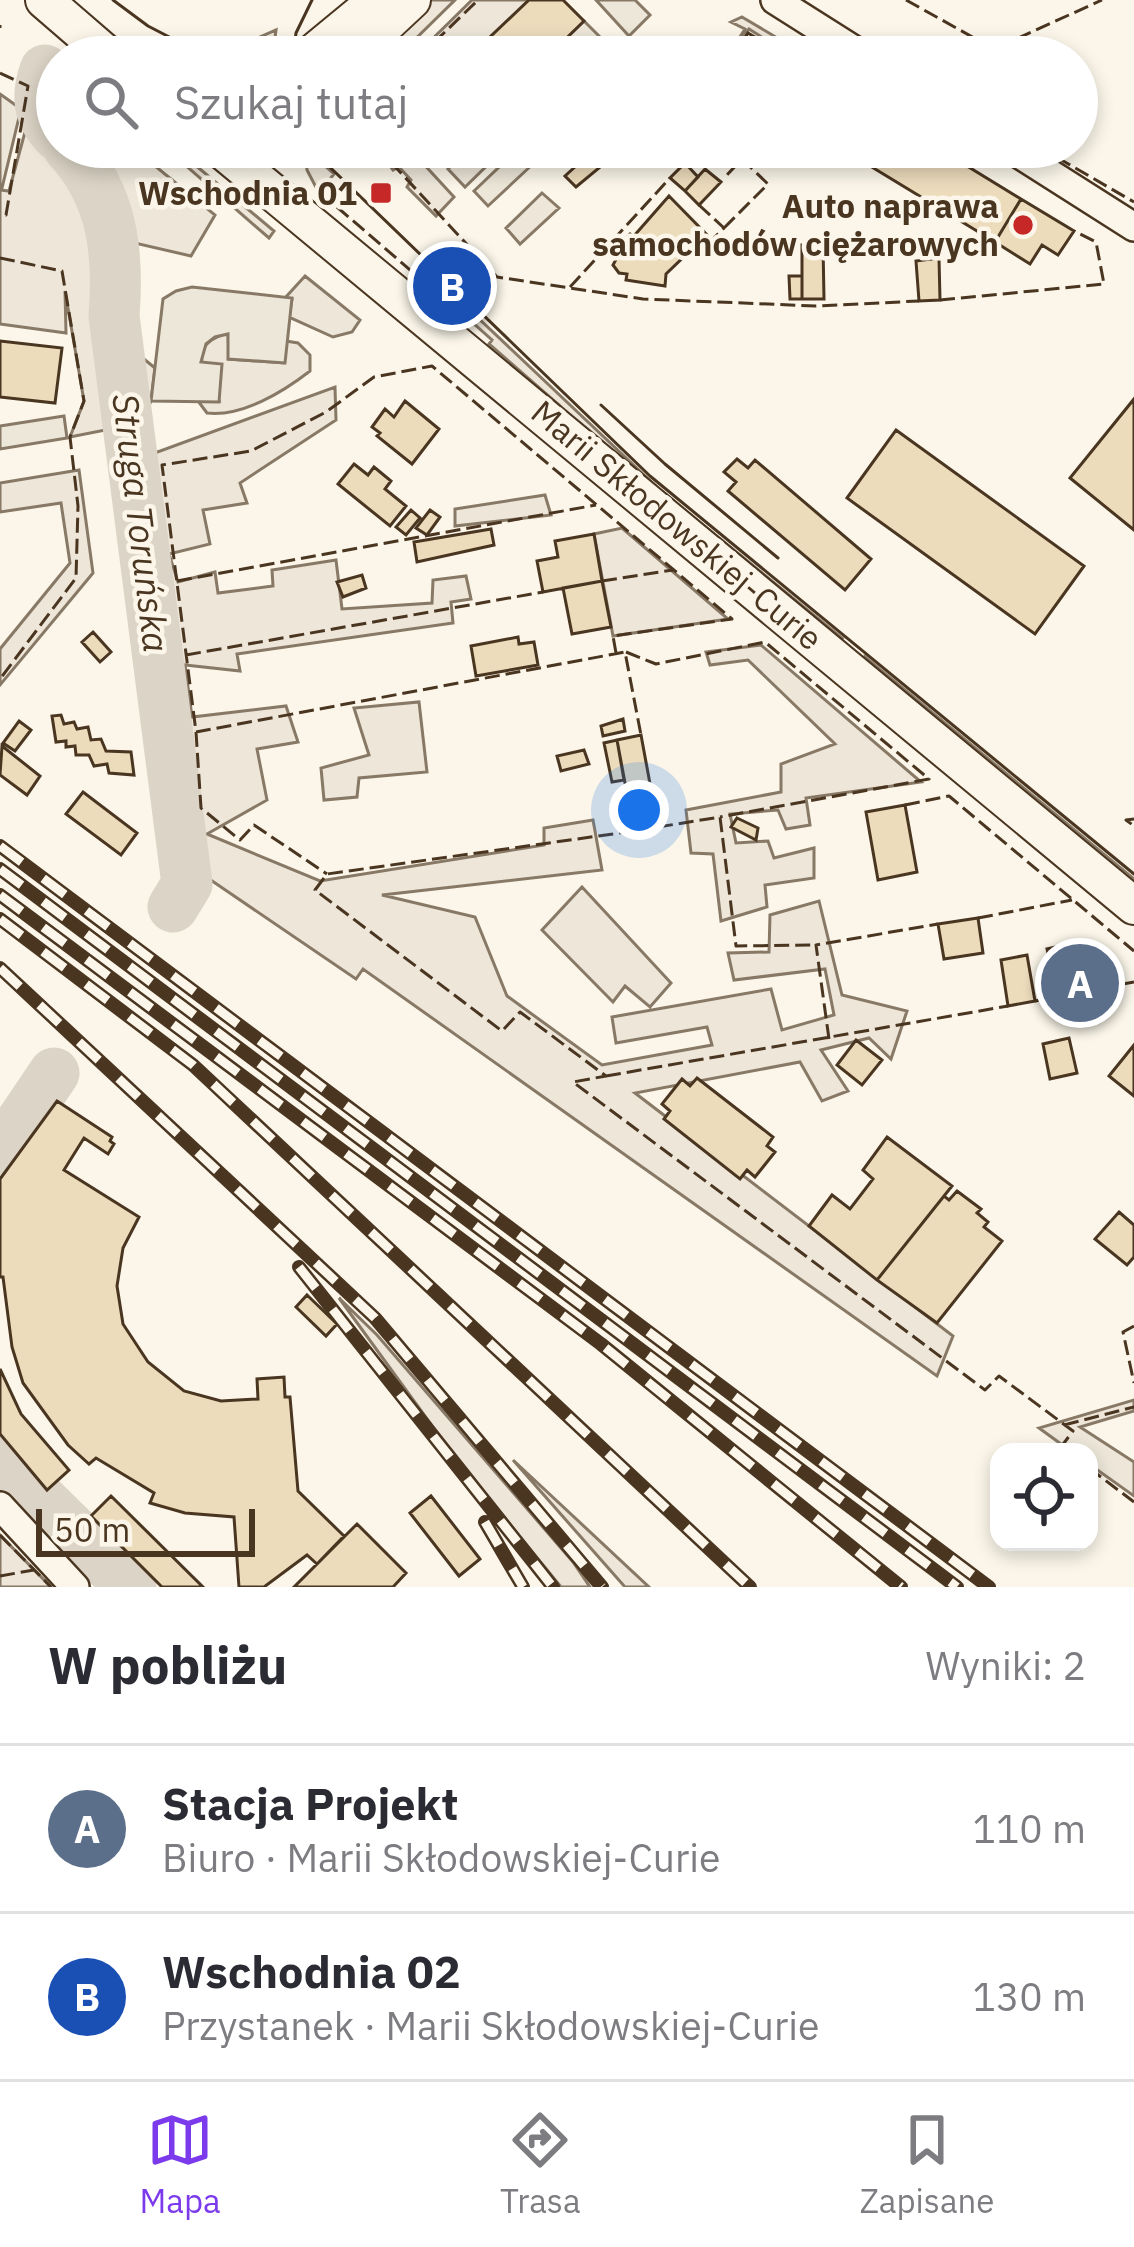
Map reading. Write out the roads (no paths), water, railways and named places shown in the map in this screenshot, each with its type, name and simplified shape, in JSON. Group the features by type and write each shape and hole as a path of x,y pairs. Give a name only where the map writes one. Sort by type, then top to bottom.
{"street":[{"path":"44,0 86,36"},
{"path":"333,36 377,0"},
{"path":"373,36 412,0"},
{"path":"775,0 832,36"},
{"name":"Marii Skłodowskiej-Curie","path":"261,168 1134,906"},
{"path":"1040,168 1134,227"},
{"path":"0,1506 75,1587"}],"waterway":[{"name":"Struga Toruńska","path":"85,168 104,205 114,247 114,316 187,884 173,907"},
{"name":"Struga Toruńska","path":"0,1153 54,1073"},
{"name":"Struga Toruńska","path":"0,1459 131,1587"}],"tram line":[{"path":"113,0 167,36"},
{"path":"296,36 312,0"},
{"path":"331,168 650,476 1134,874"},
{"path":"601,405 778,558"}],"railway":[{"path":"0,846 989,1587"},
{"path":"0,869 957,1587"},
{"path":"0,895 601,1344 901,1587"},
{"path":"0,919 193,1065 750,1587"},
{"path":"0,968 375,1318 602,1587"},
{"path":"299,1267 553,1587"},
{"path":"485,1522 523,1587"}],"place":[{"name":"Wschodnia 01","path":"381,193"},
{"name":"Auto naprawa samochodów ciężarowych","path":"1023,225"},
{"name":"Wschodnia 02","path":"452,286"},
{"name":"Stacja Projekt","path":"1080,983"}]}
